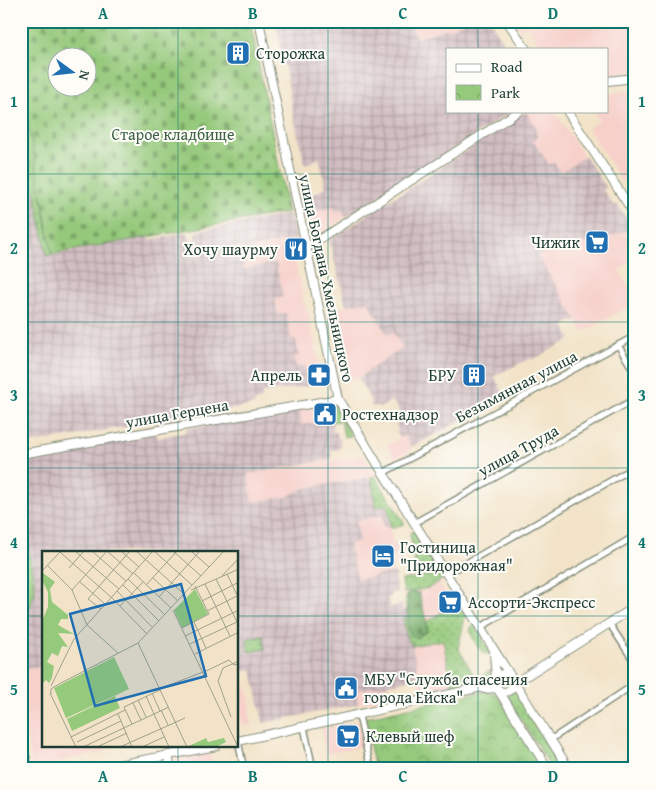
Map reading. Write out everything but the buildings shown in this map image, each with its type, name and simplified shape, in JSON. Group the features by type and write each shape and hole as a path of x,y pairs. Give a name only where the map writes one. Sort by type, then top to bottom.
{"street":[{"name":"улица Богдана Хмельницкого","path":"258,21 338,399 568,769"},
{"path":"507,21 525,48"},
{"path":"608,82 635,78"},
{"path":"306,248 517,112"},
{"path":"569,112 633,210"},
{"name":"Безымянная улица","path":"383,473 635,336"},
{"path":"618,345 635,373"},
{"name":"улица Герцена","path":"21,454 338,399"},
{"name":"улица Труда","path":"414,523 635,399"},
{"path":"447,574 635,467"},
{"path":"481,627 635,536"},
{"path":"513,680 635,607"},
{"path":"609,623 635,663"},
{"name":"улица Богдана Хмельницкого","path":"494,648 496,679"},
{"path":"239,741 465,692 488,685 503,674 508,674 513,680 513,685 509,690 502,691 497,688 465,692"},
{"path":"496,679 497,688 548,769"},
{"path":"550,740 635,684"},
{"path":"359,716 371,769"},
{"path":"304,727 313,769"},
{"path":"21,730 29,769"},
{"path":"239,746 244,769"},
{"path":"97,769 206,748"},
{"path":"168,756 171,769"},
{"path":"625,769 635,762"}],"shaded area":[{"path":"276,21 409,21 416,38 444,29 450,29 466,21 490,21 507,48 446,48 446,112 510,112 346,217 343,211 335,210 334,207 316,211 311,196 326,187 319,158 305,165 292,109 285,65 283,65"},
{"path":"409,21 466,21 450,29 444,29 416,38"},
{"path":"519,21 635,21 635,72 608,75 608,48 548,48 547,46 541,48 527,25 520,30 515,23"},
{"path":"635,90 635,118 622,127 635,148 635,170 625,177 626,180 622,182 588,128 599,121 594,112 608,112 608,94"},
{"path":"526,112 555,112 584,157 561,173 554,162 549,165 533,141 534,131 537,129"},
{"path":"526,112 537,129 535,131 538,137 533,141 549,164 554,162 561,172 585,156 606,187 603,190 614,206 617,204 633,228 621,233 537,255 576,319 564,326 571,339 532,360 531,358 494,376 504,395 487,404 488,406 485,408 411,447 405,435 400,438 397,433 396,424 401,421 402,417 394,402 391,401 379,408 377,405 373,407 359,379 366,372 403,348 393,333 387,334 368,302 346,305 329,240"},
{"path":"27,149 47,256 149,237 150,240 186,233 190,237 194,257 199,256 195,235 198,231 290,214 296,239 251,248 252,254 242,256 244,269 276,263 283,297 275,299 278,315 286,313 291,338 296,340 299,356 293,356 296,367 304,366 308,386 262,393 262,399 254,401 255,404 253,405 217,412 211,408 187,412 187,416 21,445 21,150"},
{"path":"334,207 335,210 343,211 346,217 323,231 315,231 310,212"},
{"path":"633,228 635,230 635,259 619,270 635,298 635,303 583,332 536,255 621,233"},
{"path":"296,239 300,258 294,260 303,294 302,298 307,312 309,312 323,383 308,386 304,366 296,368 293,356 296,355 291,338 278,315 275,299 283,297 276,263 244,269 242,255 251,254 251,248"},
{"path":"368,302 387,334 393,333 404,349 366,372 355,381 352,375 343,379 340,360 349,358 336,308"},
{"path":"328,404 332,422 302,425 299,409"},
{"path":"299,409 302,425 332,422 333,432 337,432 338,438 340,438 340,449 331,450 332,459 248,474 252,502 286,497 304,488 371,477 376,507 387,505 391,525 384,527 382,515 356,521 360,541 349,544 357,579 395,572 396,577 394,578 397,592 391,593 391,597 388,598 389,607 402,605 403,610 406,610 408,617 404,619 408,641 411,641 419,678 356,691 358,704 263,723 252,669 242,671 244,683 239,684 239,551 42,551 42,665 21,670 21,637 35,591 21,504 21,458 156,434 158,438 186,432 186,429"},
{"path":"405,435 412,449 395,459 387,445"},
{"path":"363,455 375,476 304,488 286,497 252,502 248,474"},
{"path":"382,515 391,525 393,544 402,542 404,556 391,559 393,572 357,579 349,544 360,541 356,521"},
{"path":"443,579 444,581 440,584 453,604 427,622 417,592 410,592 405,599 404,593 429,588"},
{"path":"443,640 453,690 422,696 412,646"},
{"path":"42,665 42,748 105,748 106,752 32,767 21,702 21,670"},
{"path":"244,683 245,688 247,687 252,725 243,726 239,704 239,684"},
{"path":"387,684 390,697 358,704 356,691"},
{"path":"359,721 364,746 326,754 321,729"},
{"path":"210,752 213,769 176,769 174,760"}],"green space":[{"name":"Старое кладбище","path":"21,21 250,21 288,212 52,254 21,82"},
{"path":"21,82 52,254 47,256 27,149 21,150"},
{"path":"328,404 334,405 351,436 344,437 341,421 332,422"},
{"path":"375,476 405,524 390,528 387,505 376,507 371,477"},
{"path":"417,530 434,561 431,566 423,567 415,563 410,533"},
{"path":"21,533 26,533 35,591 21,637"},
{"path":"439,573 443,579 429,588 404,593 402,580"},
{"path":"411,592 419,593 426,619 427,631 416,638 411,635 407,624 409,617 408,595"},
{"path":"408,593 408,608 408,617 405,602"},
{"path":"459,600 466,613 458,648 476,679 489,671 491,678 453,690 443,640 412,646 411,641 408,642 403,618 408,617 410,633 417,637 427,632 427,622"},
{"path":"474,624 489,649 489,653 483,652 475,642 471,634 471,627"},
{"path":"263,636 265,649 249,652 247,639"},
{"path":"485,691 498,696 545,769 375,769 364,718"},
{"path":"510,693 518,693 565,769 552,769 507,697"}],"place":[{"name":"Сторожка","path":"238,53"},
{"name":"Чижик","path":"597,242"},
{"name":"Хочу шаурму","path":"296,249"},
{"name":"Апрель","path":"319,375"},
{"name":"БРУ","path":"474,375"},
{"name":"Ростехнадзор","path":"325,414"},
{"name":"Гостиница \"Придорожная\"","path":"383,556"},
{"name":"Ассорти-Экспресс","path":"450,602"},
{"name":"МБУ \"Служба спасения города Ейска\"","path":"346,688"},
{"name":"Клевый шеф","path":"348,736"}]}
